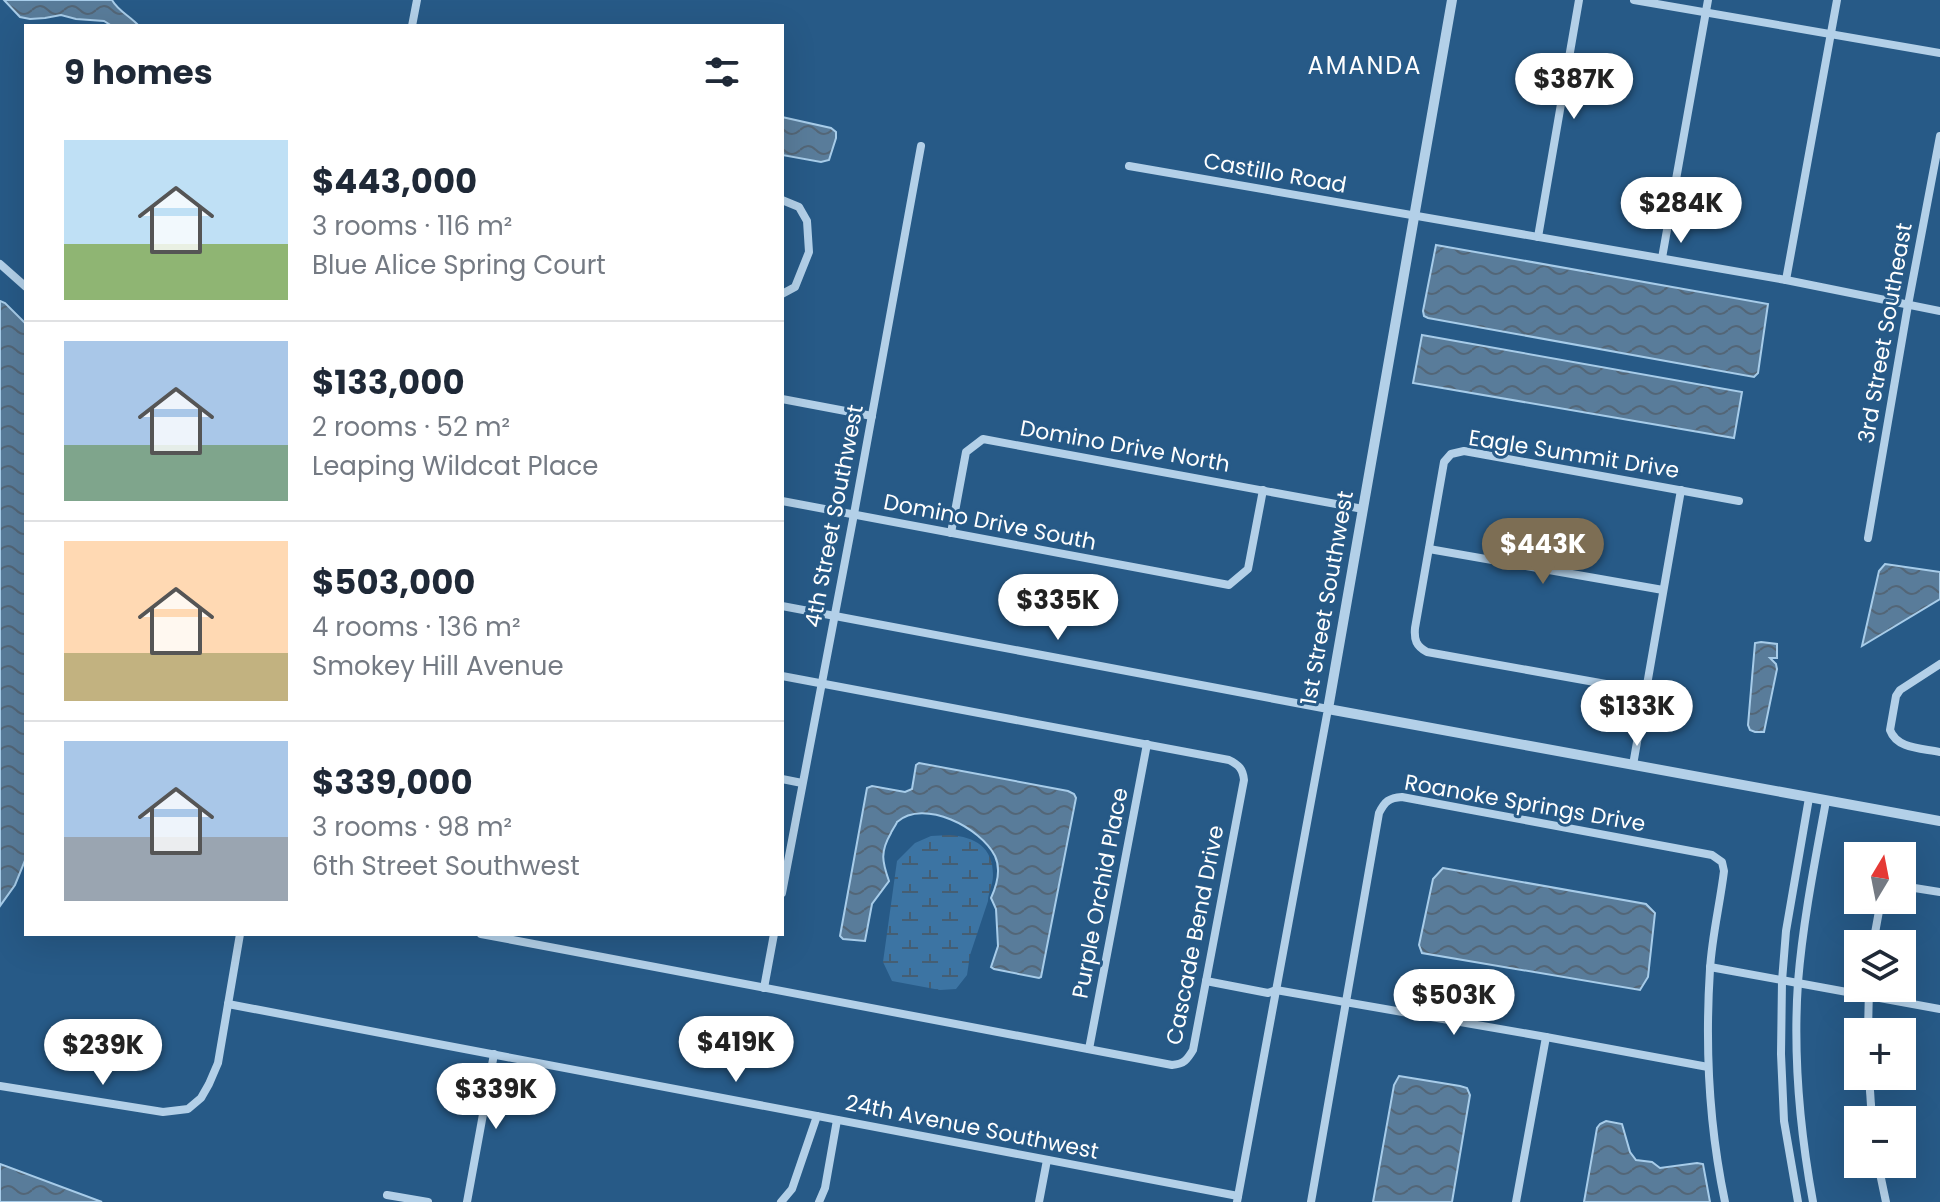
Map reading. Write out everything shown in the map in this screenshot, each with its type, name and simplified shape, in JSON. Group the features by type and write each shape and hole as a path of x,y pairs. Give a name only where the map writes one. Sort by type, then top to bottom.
{"street":[{"path":"412,24 417,0"},
{"name":"1st Street Southwest","path":"1237,1199 1328,709 1452,0"},
{"path":"1538,237 1579,0"},
{"path":"1634,0 1940,53"},
{"path":"1662,258 1708,0"},
{"path":"1786,280 1837,0"},
{"name":"3rd Street Southeast","path":"1868,538 1940,136"},
{"name":"4th Street Southwest","path":"784,882 921,146"},
{"name":"Castillo Road","path":"1129,166 1786,280 1940,311"},
{"path":"784,201 799,207 807,221 809,252 795,287 784,293"},
{"path":"0,264 24,285"},
{"path":"784,399 872,416"},
{"name":"Domino Drive North","path":"951,533 966,452 983,439 1363,509"},
{"name":"Eagle Summit Drive","path":"1645,691 1418,648 1414,638 1415,628 1444,462 1451,454 1464,451 1739,501"},
{"name":"Domino Drive South","path":"784,501 1229,585 1248,569 1263,490"},
{"path":"1633,765 1681,490"},
{"path":"1429,549 1663,590"},
{"path":"784,606 1940,821"},
{"path":"1940,664 1900,690 1896,696 1890,730 1900,743 1940,752"},
{"name":"Cascade Bend Drive","path":"491,936 1172,1065 1187,1060 1193,1050 1244,780 1239,765 1229,760 1147,744 784,676"},
{"name":"Purple Orchid Place","path":"1089,1049 1147,744"},
{"path":"784,779 802,783"},
{"name":"Roanoke Springs Drive","path":"1311,1202 1379,813 1391,798 1402,797 1712,855 1722,862 1724,871 1710,967 1708,1067 1717,1167 1725,1202"},
{"path":"1798,1202 1784,1121 1782,981 1786,931 1809,798"},
{"path":"1813,1202 1798,1099 1798,984 1803,934 1826,801"},
{"path":"1916,888 1940,892"},
{"path":"0,1086 163,1112 188,1109 201,1098 218,1063 240,936"},
{"path":"764,988 774,936"},
{"path":"1710,967 1844,989"},
{"path":"1206,981 1268,993 1276,990 1708,1067"},
{"path":"1910,1002 1940,1009"},
{"name":"24th Avenue Southwest","path":"228,1004 1237,1199"},
{"path":"1516,1202 1546,1037"},
{"path":"467,1202 494,1054"},
{"path":"781,1202 792,1189 817,1116"},
{"path":"819,1202 825,1188 837,1120"},
{"path":"1039,1202 1047,1160"},
{"path":"1881,1178 1886,1202"},
{"path":"387,1195 428,1202"}],"green space":[{"path":"950,835 981,845 992,865 993,879 988,901 970,955 967,975 956,989 940,990 892,981 883,962 897,861 915,843 931,836"}],"water":[{"path":"4,0 112,0 137,24 109,24 61,15 30,19 20,17"},
{"path":"784,117 831,128 836,132 829,160 821,162 784,155"},
{"path":"1436,245 1768,304 1758,373 1754,377 1428,318 1423,311"},
{"path":"0,301 24,322 24,863 15,885 0,906"},
{"path":"1422,335 1742,392 1734,438 1413,383"},
{"path":"1885,564 1940,572 1940,599 1862,646 1879,571"},
{"path":"1755,643 1777,644 1777,658 1770,658 1777,669 1764,732 1755,732 1748,725"},
{"path":"919,763 1074,794 1076,798 1041,977 991,967 998,946 996,909 991,898 998,877 995,856 978,836 936,815 908,815 897,822 884,851 889,881 872,904 865,941 840,936 867,788 872,786 905,792 912,789"},
{"path":"1443,868 1646,904 1655,913 1648,977 1640,990 1422,953 1419,945 1433,879"},
{"path":"1399,1076 1460,1086 1467,1088 1470,1095 1452,1202 1373,1202 1394,1085"},
{"path":"1606,1121 1622,1124 1630,1152 1636,1160 1652,1162 1660,1168 1703,1164 1710,1202 1584,1202 1597,1128"},
{"path":"0,1164 102,1202 0,1202"}],"district":[{"name":"AMANDA","path":"1365,65"}]}
